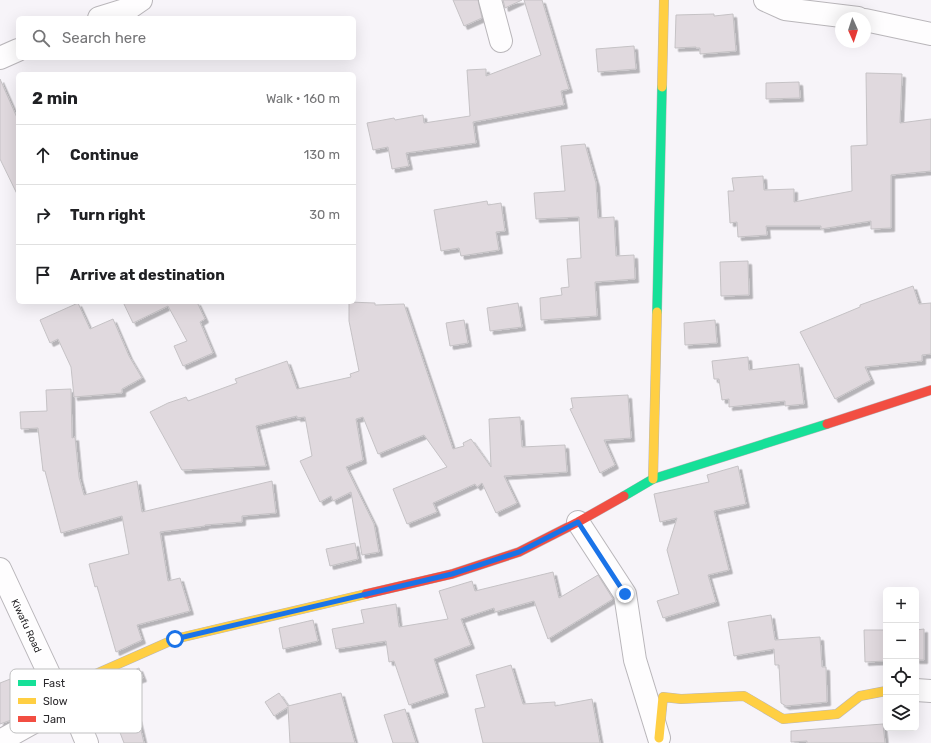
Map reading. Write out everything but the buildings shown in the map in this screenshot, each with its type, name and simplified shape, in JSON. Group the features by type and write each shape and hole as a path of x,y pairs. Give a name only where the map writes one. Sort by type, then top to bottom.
{"street":[{"path":"106,16 128,9 141,0"},
{"path":"490,0 501,41"},
{"path":"653,478 664,0"},
{"path":"765,0 785,9 835,15"},
{"path":"871,21 931,34"},
{"path":"0,58 16,51"},
{"path":"117,669 175,639 452,574 519,552 578,522 653,478 756,447 931,390"},
{"path":"578,522 625,594 635,660 660,740"},
{"name":"Kiwafu Road","path":"0,569 50,669"},
{"path":"919,690 931,691"},
{"path":"660,740 663,697 681,699 744,696 783,719 837,714 860,696 883,692"},
{"path":"0,741 11,733"},
{"name":"Kiwafu Road","path":"82,733 87,743"}],"traffic: fast":[{"path":"657,312 662,87"},
{"path":"624,496 653,479 827,424"}],"traffic: slow":[{"path":"662,87 664,0"},
{"path":"653,479 657,312"},
{"path":"107,669 175,639 366,594"},
{"path":"659,738 663,697 681,699 744,696 783,719 837,714 860,696 883,692"}],"traffic: jam":[{"path":"827,424 931,390"},
{"path":"366,594 452,574 519,552 578,522 624,496"}],"route":[{"path":"175,639 452,574 519,552 578,522 625,594"}]}
